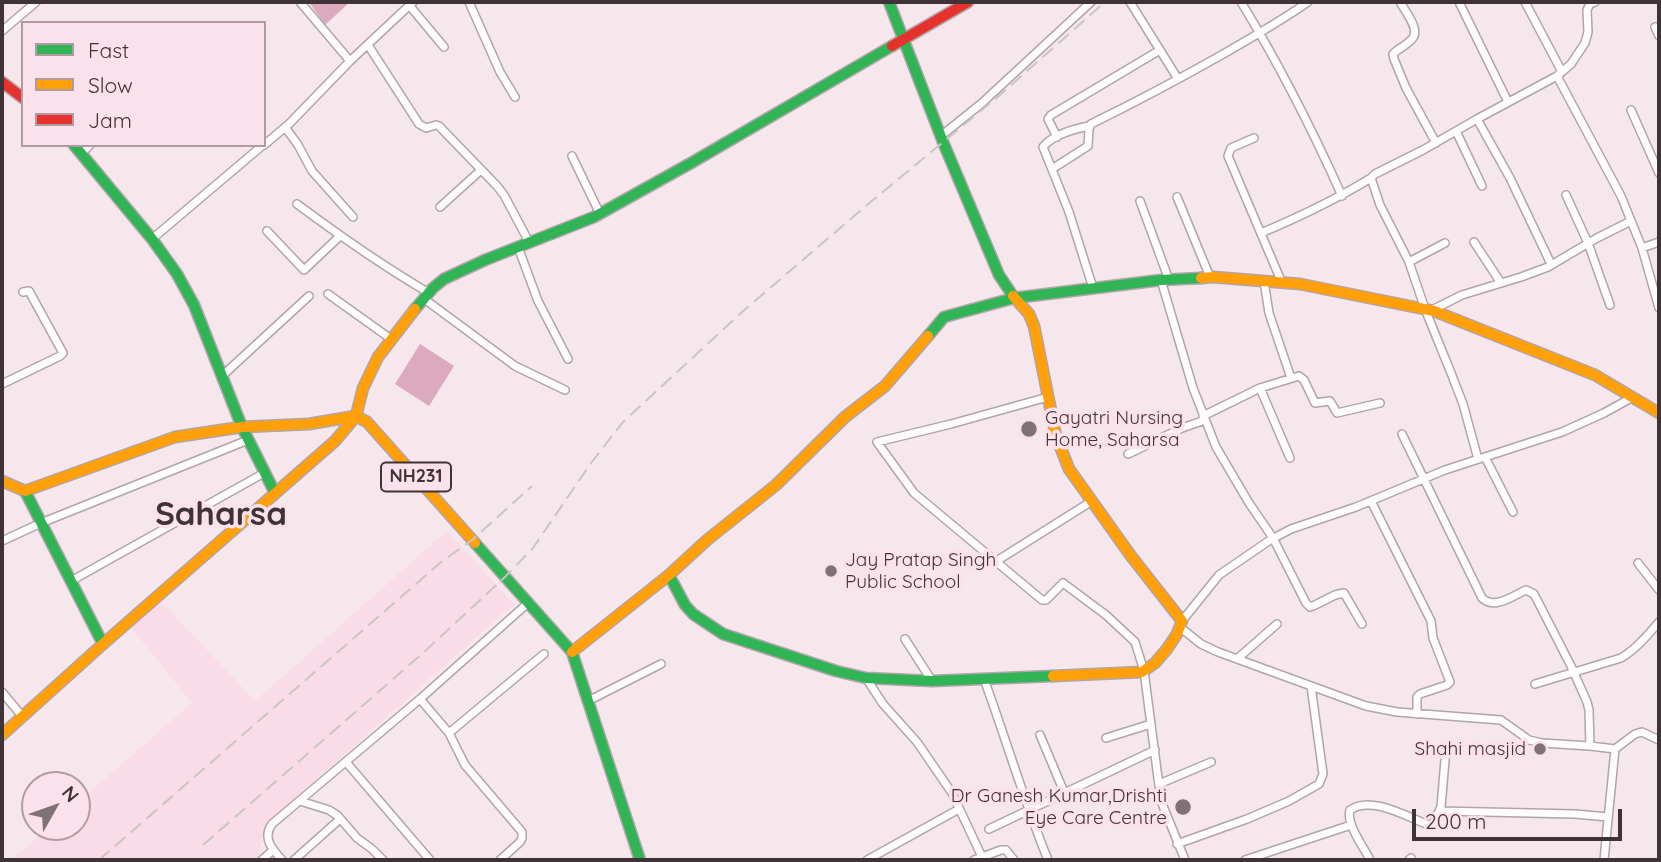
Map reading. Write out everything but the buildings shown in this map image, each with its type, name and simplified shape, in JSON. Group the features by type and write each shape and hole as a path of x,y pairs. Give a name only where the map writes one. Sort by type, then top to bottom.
{"main road":[{"path":"669,575 693,614 723,634 836,671 866,678 932,681 1144,671 1166,651 1182,624 1069,469 1056,436 1034,326 1029,314 1014,298 999,275 889,2"},
{"path":"2,735 335,441 356,415 363,388 378,357 426,296 444,279 600,214 968,2"},
{"path":"2,82 21,96"},
{"path":"78,150 152,239 177,274 194,305 242,427 275,493"},
{"path":"572,652 776,485 845,417 885,386 944,317 1014,298 1210,277 1300,285 1449,316 1595,375 1658,410"},
{"path":"25,491 175,437 242,427 309,424 356,415"},
{"name":"NH231","path":"356,415 367,422 572,652 640,860"},
{"path":"2,481 25,491 103,644"}],"street":[{"path":"2,32 36,2"},
{"path":"300,2 350,61"},
{"path":"470,2 500,72 514,97"},
{"path":"941,136 982,103 1091,2"},
{"path":"1130,2 1178,79"},
{"path":"1241,2 1314,134 1342,196"},
{"path":"1093,288 1069,212 1043,147 1045,143 1079,128 1089,127 1260,33 1307,2"},
{"path":"1400,2 1415,34 1393,54 1394,59 1406,88 1436,143"},
{"path":"1459,2 1508,102"},
{"path":"1525,2 1621,196 1642,248 1659,308"},
{"path":"1261,233 1342,196 1375,174 1560,74 1571,64 1585,43 1588,32 1587,10 1590,4 1595,2"},
{"path":"266,143 411,4 444,47"},
{"path":"1655,27 1659,36"},
{"path":"368,45 419,124 426,128 439,126 481,170 503,195 529,242"},
{"path":"1057,137 1049,123 1051,115 1160,50"},
{"path":"1631,110 1659,173"},
{"path":"1478,119 1551,264"},
{"path":"285,127 312,171 353,217"},
{"path":"1052,169 1088,146 1089,127"},
{"path":"1456,131 1482,186"},
{"path":"1254,138 1231,148 1228,156 1282,283"},
{"path":"152,239 262,147"},
{"path":"572,156 600,214"},
{"path":"440,206 481,170"},
{"path":"1371,178 1380,205 1409,262 1482,458 1514,512"},
{"path":"1566,195 1588,243 1610,305"},
{"path":"1177,197 1210,277"},
{"path":"1140,201 1165,280 1193,388 1216,447 1273,538 1306,603 1310,607 1345,593 1362,624"},
{"path":"297,204 426,296 515,366 565,390"},
{"path":"1428,310 1462,295 1521,277 1551,264 1631,221"},
{"path":"267,231 304,270 340,236"},
{"path":"1474,242 1501,283"},
{"path":"1642,248 1659,242"},
{"path":"1409,262 1444,243"},
{"path":"518,247 538,301 568,359"},
{"path":"1264,281 1269,313 1291,378"},
{"path":"2,384 63,353 29,291 23,292"},
{"path":"328,293 391,339"},
{"path":"222,376 309,296"},
{"path":"1128,454 1260,388 1299,376 1302,377 1315,404 1330,401 1337,413 1380,403"},
{"path":"1260,388 1290,458"},
{"path":"1048,397 877,442 914,493 1042,600 1046,600 1061,584 1065,584 1130,636 1136,645 1144,671 1161,801 1185,860"},
{"path":"1633,397 1562,432 1482,458 1290,529 1219,575 1182,624 1201,644 1366,706 1417,714 1501,720 1529,740 1542,743 1615,749 1642,732 1659,740"},
{"path":"1402,434 1482,598 1488,603 1496,604 1526,590 1534,594 1574,672 1589,710 1590,746"},
{"path":"2,541 248,440"},
{"path":"71,581 264,473"},
{"path":"995,562 1092,501"},
{"path":"1371,501 1431,621 1433,638 1450,682 1420,694 1417,697 1417,714"},
{"path":"1638,564 1659,590"},
{"path":"282,860 273,850 267,836 272,824 528,603"},
{"path":"1535,684 1621,658 1659,622"},
{"path":"1237,659 1277,624"},
{"path":"905,639 932,681"},
{"path":"449,733 544,654"},
{"path":"588,701 661,664"},
{"path":"866,678 883,704 923,750 952,793 978,859 1006,850 1014,860"},
{"path":"984,679 1028,810 1048,860"},
{"path":"1177,844 1279,806 1319,784 1324,774 1311,686"},
{"path":"2,692 22,716"},
{"path":"420,699 449,733 465,765 522,832 520,842 500,860"},
{"path":"1106,738 1151,724"},
{"path":"1040,734 1065,792"},
{"path":"1604,860 1615,749"},
{"path":"989,829 1155,750"},
{"path":"1370,860 1351,825 1348,816 1350,810 1369,804 1431,826 1440,811 1445,760"},
{"path":"346,762 430,860"},
{"path":"1159,784 1211,762"},
{"path":"300,801 330,810 383,860"},
{"path":"867,860 960,809"},
{"path":"1440,811 1608,817"},
{"path":"293,860 340,819"},
{"path":"1245,860 1351,825"},
{"path":"262,860 273,850"}],"shaded area":[{"path":"309,2 350,2 325,25"},
{"path":"420,344 454,366 429,406 395,384"},
{"path":"447,531 514,604 267,823 259,859 11,860 33,841 91,841 91,791 192,703 130,626 160,600 255,701"}],"railway":[{"path":"203,845 423,653 505,577 533,548 591,463 623,422 742,312 1000,95 1105,2"},
{"path":"99,860 532,486"}],"traffic: fast":[{"path":"889,2 943,142 999,275 1013,296"},
{"path":"415,309 444,279 594,217 892,46"},
{"path":"76,147 152,239 177,274 194,305 242,427 275,493"},
{"path":"928,336 944,317 1014,298 1161,280 1201,278"},
{"path":"25,491 103,644"},
{"path":"475,543 572,652 640,860"},
{"path":"669,575 693,614 723,634 836,671 866,678 932,681 1053,676"}],"traffic: slow":[{"path":"1201,278 1300,284 1434,311 1595,375 1659,413"},
{"path":"1013,296 1029,314 1034,326 1056,436 1069,469 1131,556 1182,621 1167,649 1155,663 1142,672 1053,676"},
{"path":"2,735 335,441 356,416 363,388 378,357 415,309"},
{"path":"572,652 776,485 845,417 885,386 928,336"},
{"path":"2,481 25,491 175,437 242,427 309,424 356,416 367,422 475,543"}],"traffic: jam":[{"path":"892,46 968,2"},
{"path":"2,82 21,96"}],"place":[{"name":"Gayatri Nursing Home, Saharsa","path":"1029,429"},
{"name":"Jay Pratap Singh Public School","path":"831,571"},
{"name":"Shahi masjid","path":"1540,749"},
{"name":"Dr Ganesh Kumar,Drishti Eye Care Centre","path":"1183,807"}],"district":[{"name":"Saharsa","path":"221,515"}]}
